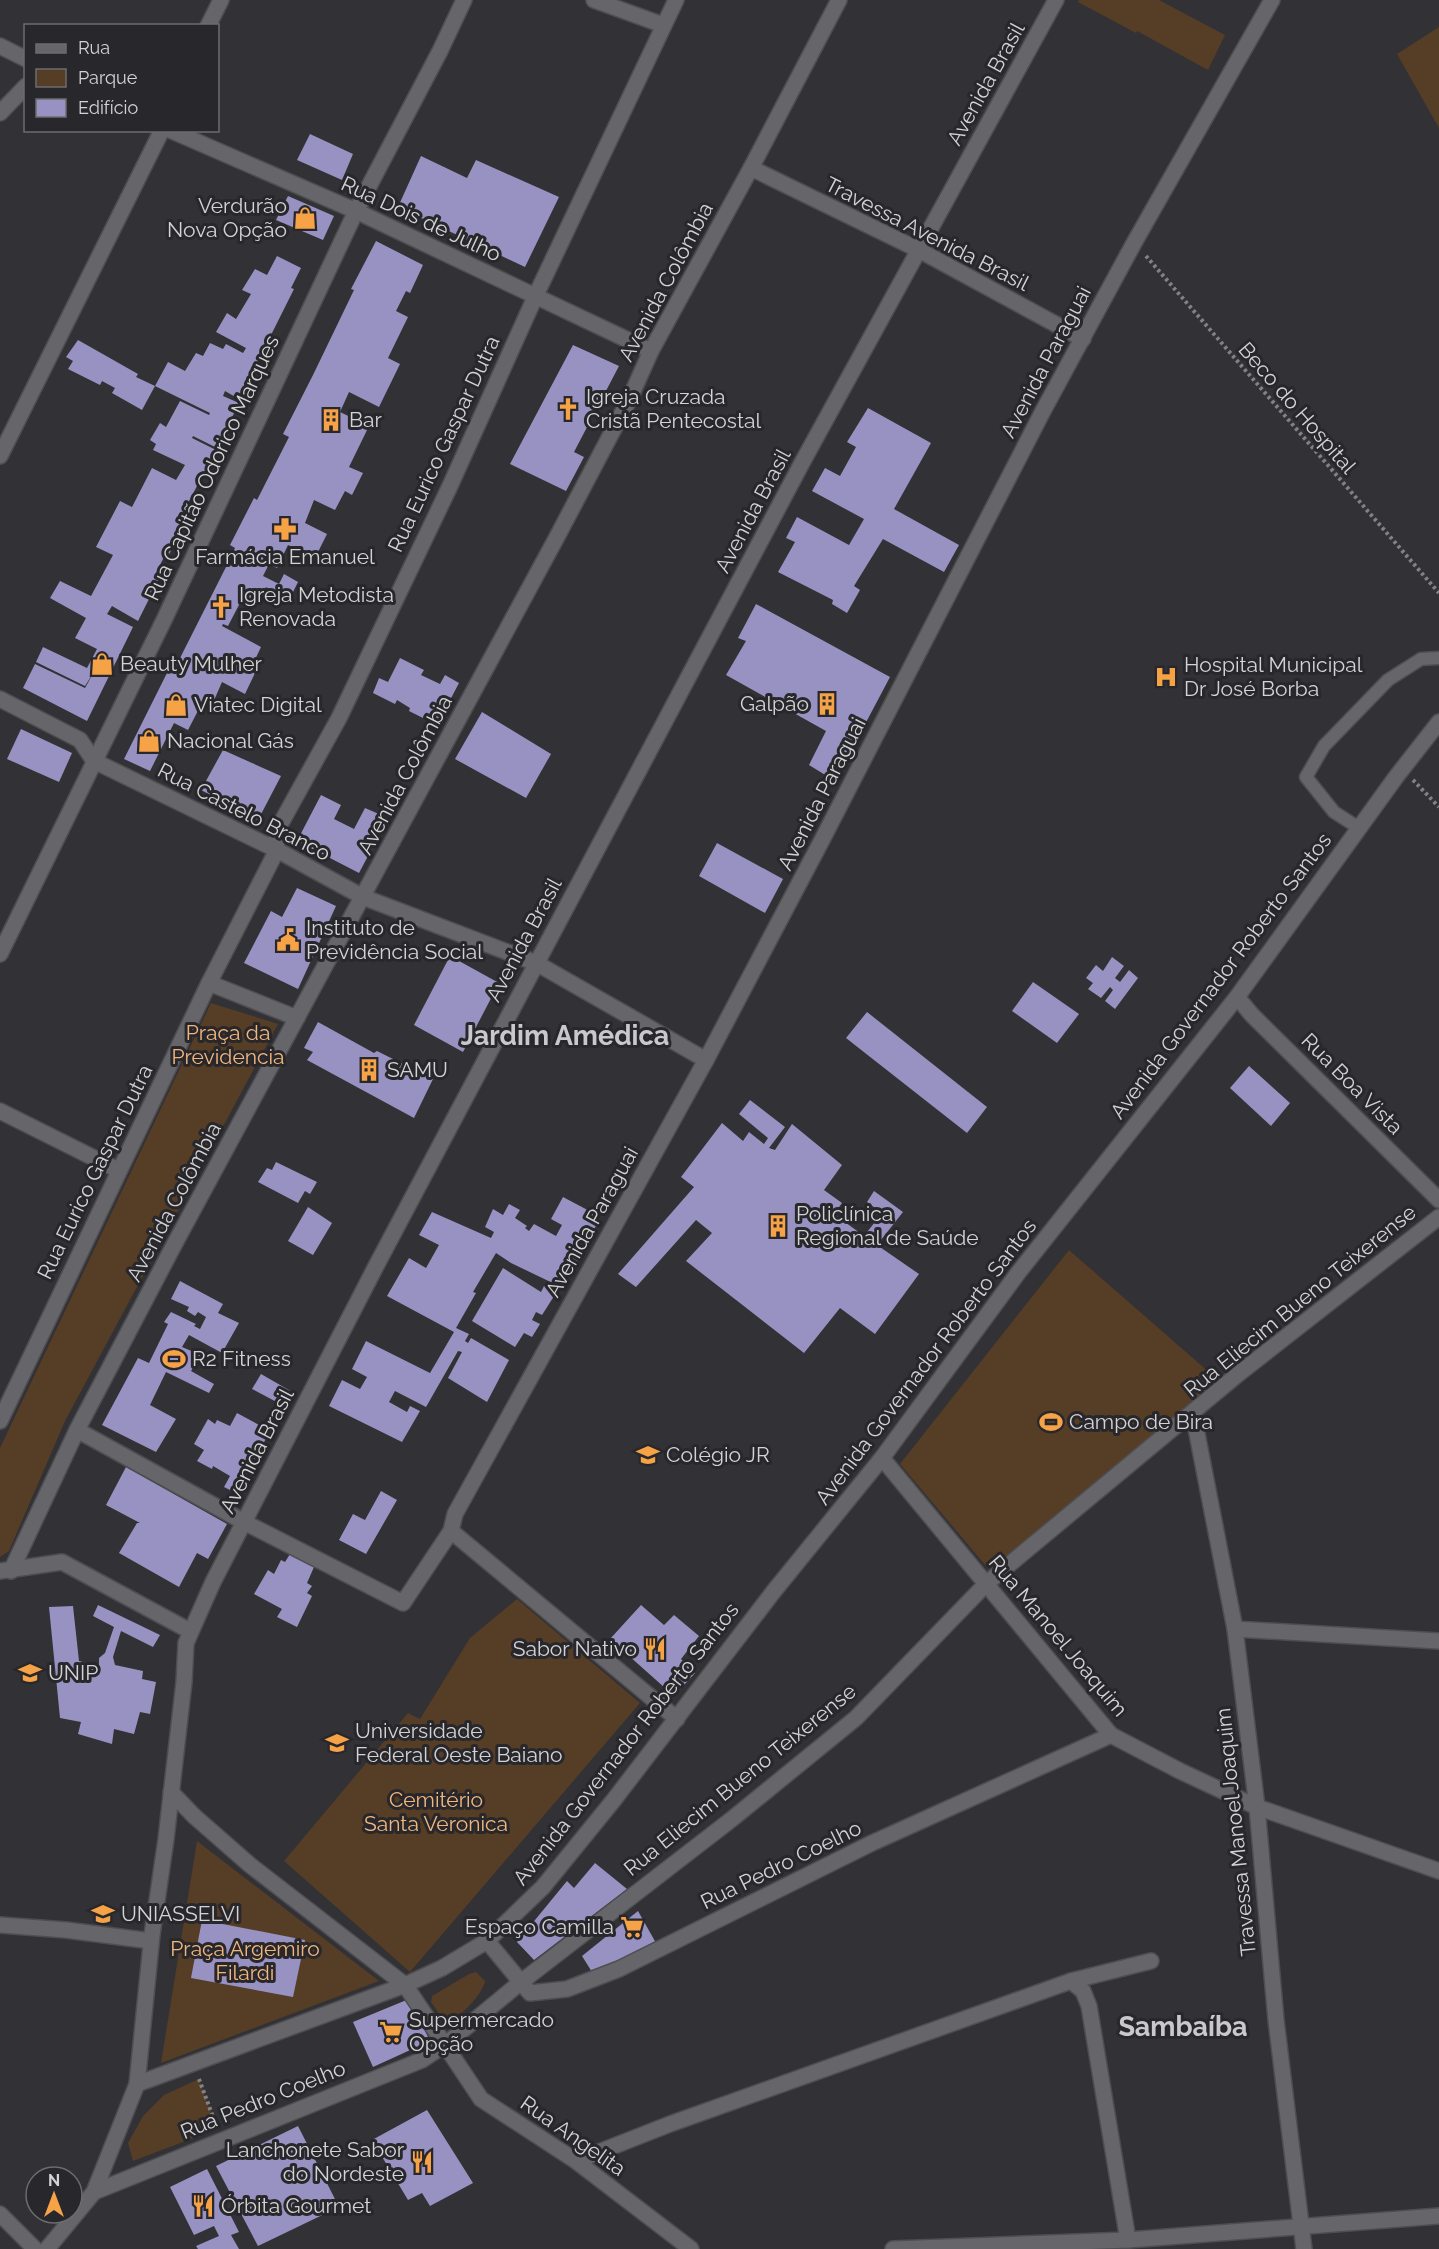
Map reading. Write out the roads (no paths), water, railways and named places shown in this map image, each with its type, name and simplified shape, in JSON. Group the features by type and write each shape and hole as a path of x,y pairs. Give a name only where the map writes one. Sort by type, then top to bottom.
{"street":[{"path":"209,24 221,0"},
{"name":"Rua Capitão Odorico Marques","path":"0,954 4,933 94,761 164,620 356,211 440,51 464,0"},
{"path":"594,0 663,26"},
{"name":"Rua Eurico Gaspar Dutra","path":"0,1421 4,1401 209,983 277,850 276,832 339,718 450,486 536,295 676,0"},
{"name":"Avenida Colômbia","path":"5,1571 174,1245 558,535 629,400 651,351 839,0"},
{"name":"Avenida Brasil","path":"94,2192 137,2084 151,1941 184,1682 186,1643 190,1631 375,1268 536,963 803,461 1056,0"},
{"name":"Avenida Paraguai","path":"244,1522 404,1603 451,1531 455,1514 705,1060 1134,243 1272,0"},
{"path":"0,46 24,58"},
{"path":"0,113 24,88"},
{"path":"0,456 161,132"},
{"name":"Rua Dois de Julho","path":"175,132 356,211 651,351"},
{"name":"Travessa Avenida Brasil","path":"751,168 919,250 1083,339"},
{"name":"Rua Castelo Branco","path":"0,699 80,741 94,761 277,850 363,897 536,963 705,1060"},
{"name":"Avenida Governador Roberto Santos","path":"137,2084 405,1985 442,1968 487,1941 543,1887 677,1719 774,1591 882,1458 1018,1273 1237,997 1402,769 1439,722"},
{"path":"209,983 297,1018"},
{"name":"Rua Boa Vista","path":"1237,997 1439,1200"},
{"path":"0,1111 118,1170"},
{"name":"Rua Eliecim Bueno Teixerense","path":"446,2044 521,1982 856,1718 987,1582 1237,1375 1439,1217"},
{"name":"Travessa Manoel Joaquim","path":"1193,1413 1235,1629 1257,1807 1276,2020 1304,2249"},
{"path":"77,1430 244,1522"},
{"name":"Rua Manoel Joaquim","path":"882,1458 987,1582 1111,1735 1257,1807 1439,1871"},
{"path":"451,1531 677,1719"},
{"path":"5,1571 62,1562 190,1631"},
{"path":"1235,1629 1439,1641"},
{"name":"Rua Pedro Coelho","path":"487,1941 530,1993 547,1993 567,1989 619,1969 872,1843 1111,1735"},
{"name":"Rua Angelita","path":"171,1792 194,1816 250,1865 405,1985 481,2099 576,2162 691,2249"},
{"path":"0,1925 66,1930 151,1941"},
{"path":"576,2162 670,2124 1071,1981 1151,1961"},
{"path":"1071,1981 1083,1991 1089,2006 1128,2240"},
{"name":"Rua Pedro Coelho","path":"94,2192 422,2060 446,2044"},
{"path":"47,2249 94,2192"},
{"path":"0,2214 34,2249"},
{"path":"893,2249 1128,2240 1439,2216"}],"lane":[{"path":"1359,828 1334,812 1306,777 1324,746 1388,680 1421,659 1439,658"}],"place":[{"name":"Verdurão Nova Opção","path":"305,218"},
{"name":"Igreja Cruzada Cristã Pentecostal","path":"568,409"},
{"name":"Bar","path":"331,420"},
{"name":"Farmácia Emanuel","path":"285,529"},
{"name":"Igreja Metodista Renovada","path":"221,607"},
{"name":"Beauty Mulher","path":"102,664"},
{"name":"Hospital Municipal Dr José Borba","path":"1166,677"},
{"name":"Galpão","path":"827,704"},
{"name":"Viatec Digital","path":"176,705"},
{"name":"Nacional Gás","path":"149,741"},
{"name":"Instituto de Previdência Social","path":"288,940"},
{"name":"SAMU","path":"369,1070"},
{"name":"Policlínica Regional de Saúde","path":"778,1226"},
{"name":"R2 Fitness","path":"174,1359"},
{"name":"Campo de Bira","path":"1051,1422"},
{"name":"Colégio JR","path":"648,1455"},
{"name":"Sabor Nativo","path":"655,1649"},
{"name":"UNIP","path":"30,1673"},
{"name":"Universidade Federal Oeste Baiano","path":"337,1743"},
{"name":"UNIASSELVI","path":"103,1914"},
{"name":"Espaço Camilla","path":"632,1927"},
{"name":"Supermercado Opção","path":"391,2032"},
{"name":"Lanchonete Sabor do Nordeste","path":"422,2162"},
{"name":"Órbita Gourmet","path":"203,2206"}],"district":[{"name":"Jardim Amédica","path":"565,1036"},
{"name":"Sambaíba","path":"1183,2027"}],"park label":[{"name":"Praça da Previdencia","path":"228,1045"},
{"name":"Cemitério Santa Veronica","path":"436,1812"},
{"name":"Praça Argemiro Filardi","path":"245,1961"}]}
